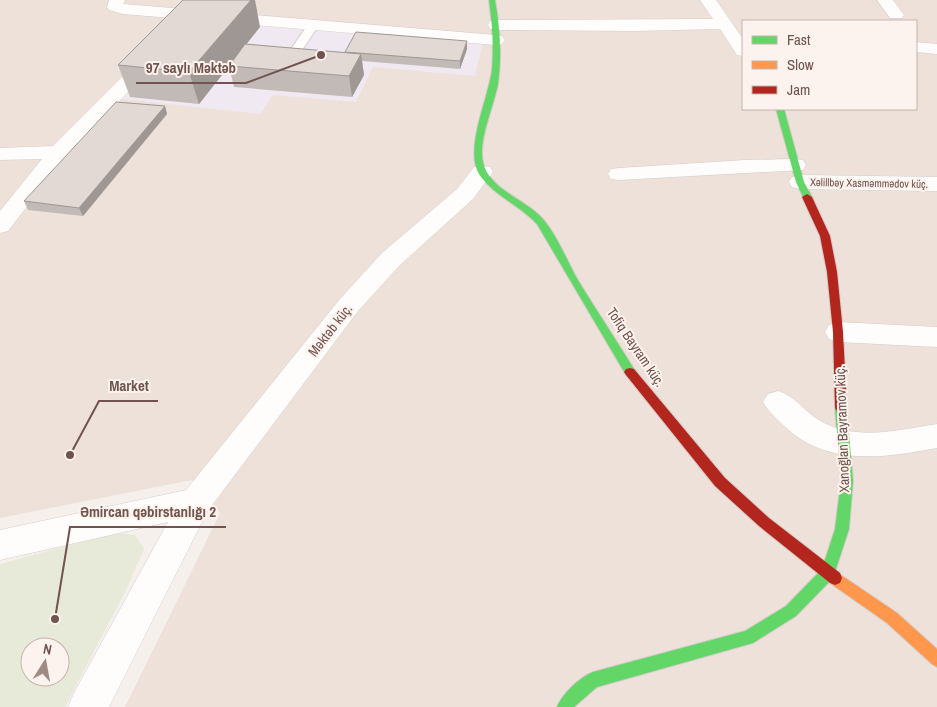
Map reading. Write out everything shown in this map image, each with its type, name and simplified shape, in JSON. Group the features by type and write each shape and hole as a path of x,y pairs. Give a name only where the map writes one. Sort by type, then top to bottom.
{"street":[{"path":"118,0 115,3 115,7 179,29 313,25 496,32 723,24"},
{"path":"482,172 478,160 480,144 495,76 496,32 492,0"},
{"path":"708,0 723,24 740,43"},
{"path":"885,0 896,15"},
{"path":"0,226 60,152 179,29"},
{"path":"917,48 937,49"},
{"name":"Xanoğlan Bayramov küç.","path":"565,707 568,702 593,680 748,638 791,611 828,573 842,529 847,481 843,445 838,332 832,272 825,236 797,173 780,110"},
{"path":"0,154 60,152"},
{"name":"Xəlillbəy Xasməmmədov küç.","path":"619,174 744,166 797,173 937,184"},
{"name":"Məktəb küç.","path":"88,707 196,502 349,305 391,259 465,194 482,172"},
{"name":"Tofiq Bayram küç.","path":"482,172 496,187 525,207 540,222 575,283 631,373 720,482 764,522 828,573 892,618 937,659"},
{"path":"838,332 937,337"},
{"path":"778,402 810,430 843,445 888,445 937,436"},
{"path":"0,545 196,502"}],"lane":[{"path":"290,59 313,25"}],"shaded area":[{"path":"0,0 937,0 937,707 125,707 220,513 192,480 0,518"},
{"path":"195,19 483,42 475,76 373,67 356,102 273,95 260,114 121,99"}],"green space":[{"path":"114,533 135,535 144,549 125,592 65,707 0,707 0,564"}],"building":[{"path":"183,0 251,0 189,72 118,65"},
{"path":"356,32 467,41 460,61 345,52"},
{"path":"245,44 361,54 349,76 229,66"},
{"path":"116,102 165,106 79,208 24,201"}],"traffic: fast":[{"path":"492,0 495,19 496,67 494,85 478,154 479,162 483,172 496,187 533,214 540,222 630,372"},
{"path":"780,110 800,182 807,197"},
{"path":"565,707 568,702 593,680 748,638 791,611 828,573 842,529 847,481 841,408"}],"traffic: slow":[{"path":"835,578 892,618 937,659"}],"traffic: jam":[{"path":"807,197 825,236 832,272 838,332 841,408"},
{"path":"630,372 720,482 764,522 835,578"}],"place":[{"name":"97 saylı Məktəb","path":"321,55"},
{"name":"Market","path":"70,455"},
{"name":"Əmircan qəbirstanlığı 2","path":"55,619"}]}
